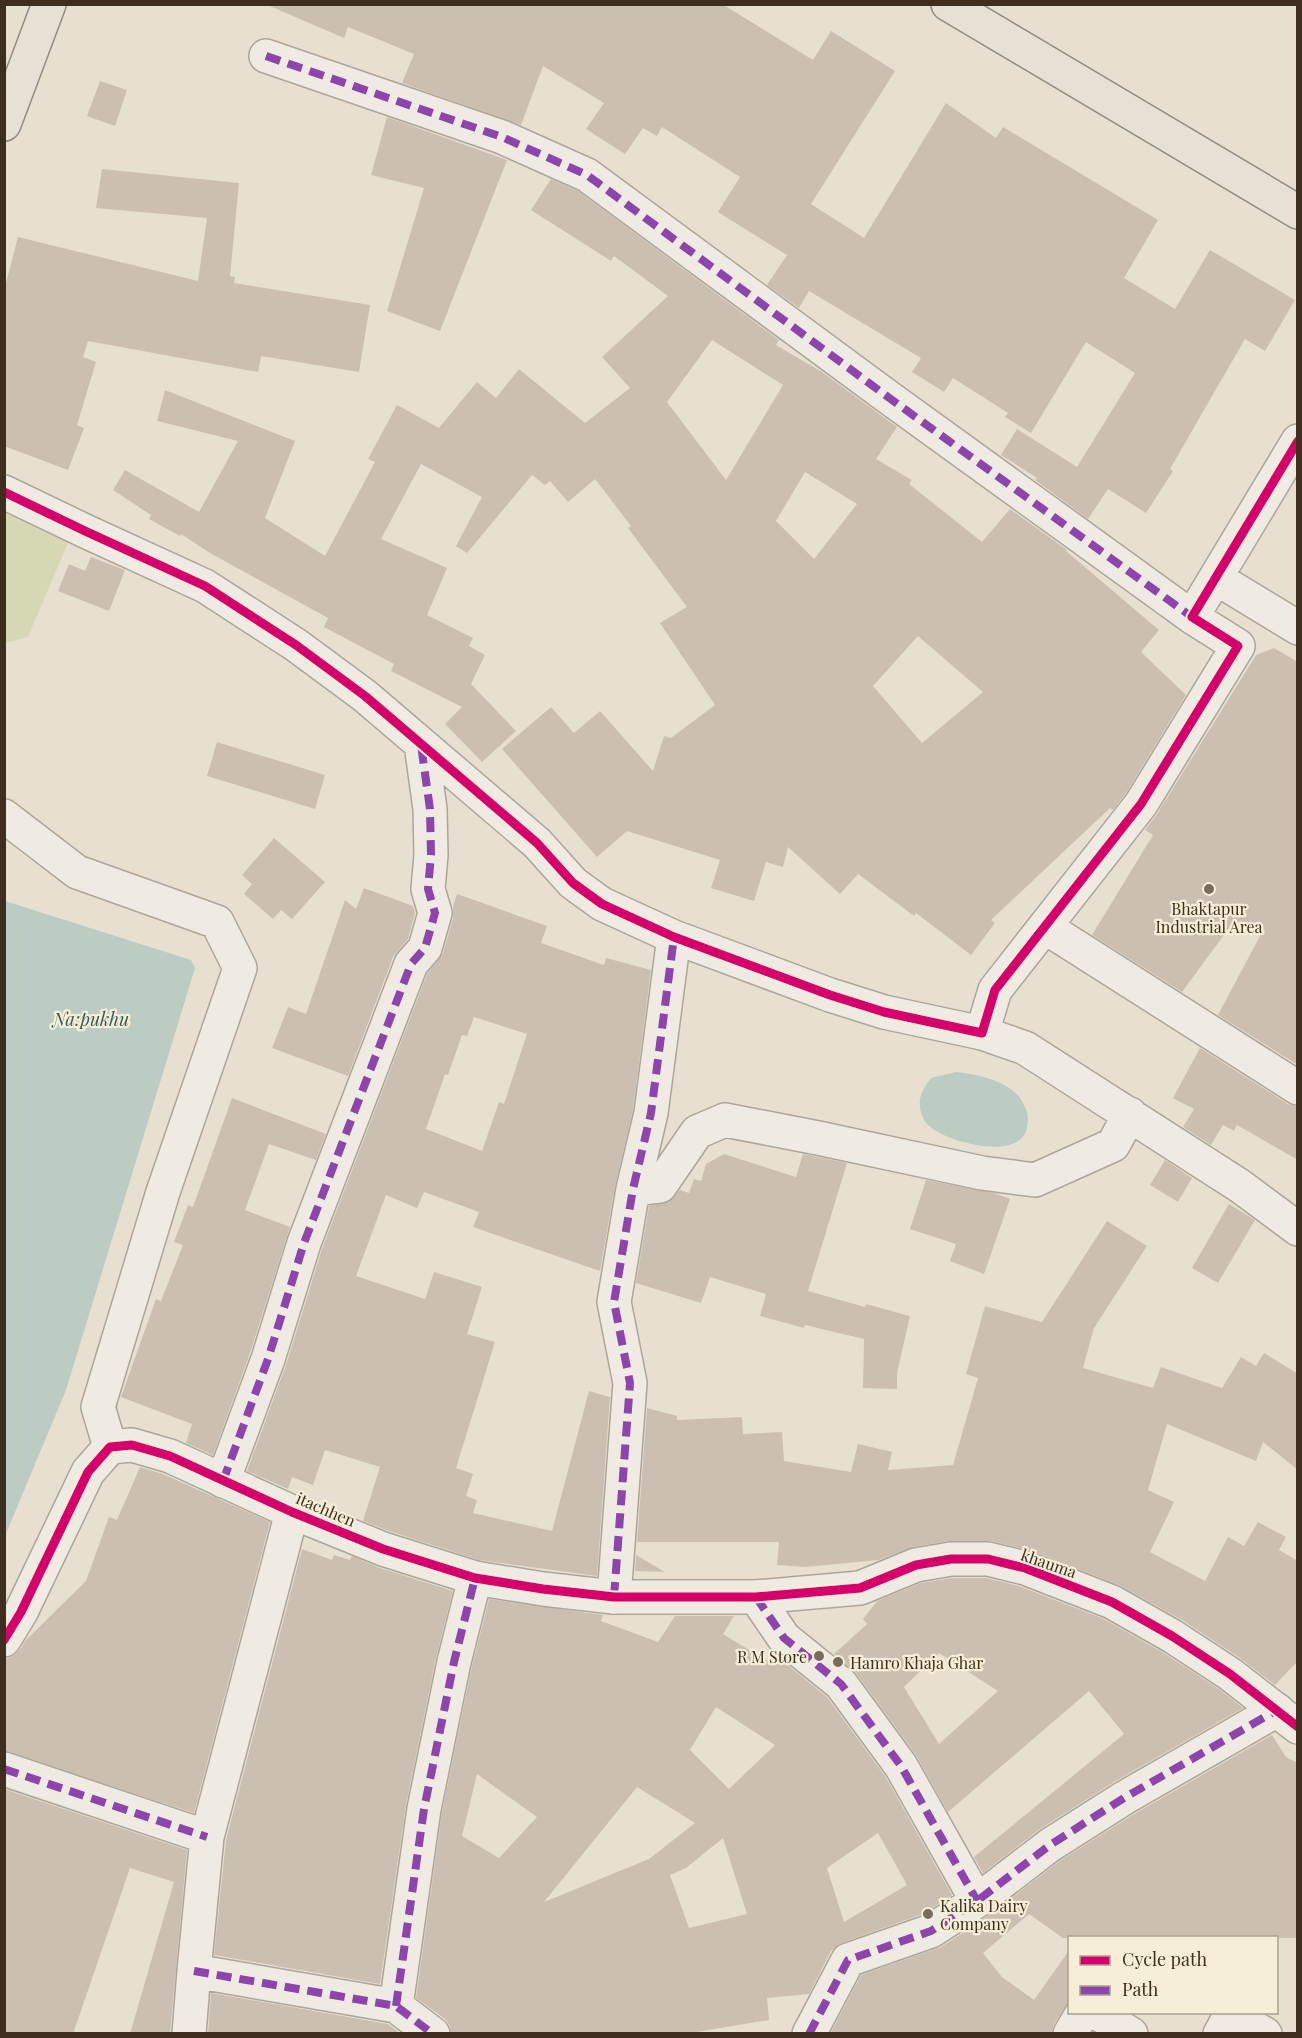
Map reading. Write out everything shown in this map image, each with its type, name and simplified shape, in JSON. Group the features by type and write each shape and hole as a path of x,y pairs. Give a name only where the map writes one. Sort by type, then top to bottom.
{"main road":[{"path":"4,124 49,4"},
{"path":"948,4 1298,212"}],"street":[{"path":"266,56 502,137 587,175 1192,617 1238,646 1141,804 995,990 982,1033"},
{"path":"1192,617 1298,441"},
{"path":"4,492 205,586 296,645 365,696 537,843 573,883 602,904 674,937 830,995 884,1012 982,1033 1025,1048 1240,1186 1298,1229"},
{"path":"1216,578 1298,628"},
{"path":"223,1480 268,1359 304,1243 352,1113 411,964 425,948 435,913 429,889 430,809 421,744"},
{"path":"4,816 77,872 217,922 240,968 163,1192 98,1407 110,1447 88,1472 21,1612 4,1640"},
{"path":"1045,927 1298,1088"},
{"path":"614,1597 630,1383 614,1302 633,1189 651,1113 674,937"},
{"path":"633,1189 660,1186 697,1132 725,1120 982,1173 1035,1180 1113,1145 1130,1114"},
{"name":"itachhen","path":"110,1447 132,1445 170,1456 292,1512 383,1549 475,1578 614,1597 756,1596"},
{"path":"189,2034 207,1837 292,1512"},
{"name":"khauma","path":"756,1596 860,1588 916,1565 951,1559 988,1559 1025,1568 1112,1602 1173,1636 1230,1674 1287,1718"},
{"path":"396,2006 424,1809 454,1662 475,1578"},
{"path":"756,1596 784,1638 841,1684 901,1766 977,1901"},
{"path":"808,2034 849,1960 931,1931 977,1901 1050,1845 1124,1798 1287,1718"},
{"path":"4,1769 207,1837"},
{"path":"194,1971 396,2006 433,2034"},
{"path":"1070,2034 1082,2014"},
{"path":"1098,2014 1131,2034"},
{"path":"1220,2034 1231,2014 1265,2034"}],"green space":[{"path":"5,508 70,538 28,637 5,643"}],"water":[{"name":"Na:pukhu","path":"5,901 191,960 195,968 66,1390 5,1536"},
{"path":"956,1072 995,1081 1012,1090 1019,1097 1028,1118 1022,1138 1012,1144 997,1147 981,1146 949,1137 927,1124 920,1109 924,1088 931,1078"}],"building":[{"path":"265,4 722,4 813,60 831,31 895,71 811,204 864,238 946,103 996,138 1003,127 1158,220 1124,278 1175,309 1210,250 1295,300 1265,351 1245,339 1170,469 1173,471 1146,513 1108,489 1088,519 1035,480 1037,478 1001,455 1017,429 1077,467 1135,373 1086,342 1031,433 1005,417 1008,413 953,378 944,392 912,372 921,358 809,291 799,308 767,285 787,255 718,212 740,177 662,127 657,136 643,128 625,154 586,129 604,103 543,66 521,125 402,83 414,54 348,27 344,38"},
{"path":"100,81 127,90 115,126 87,116"},
{"path":"387,117 507,160 440,331 387,311 424,188 371,175"},
{"path":"102,169 239,183 230,276 235,277 234,283 370,305 359,372 261,356 258,372 88,341 83,357 96,362 77,425 84,428 68,470 4,446 4,291 18,237 198,281 207,218 96,208"},
{"path":"551,179 578,191 779,340 776,345 822,372 897,427 876,459 912,480 909,484 982,542 1010,509 1067,550 1159,630 1141,652 1186,695 1126,793 1113,810 1110,808 991,920 995,923 971,955 916,913 914,916 858,874 840,894 788,847 783,867 766,862 754,901 711,888 720,860 627,831 597,857 502,749 551,707 574,733 600,711 653,771 664,736 671,738 715,705 660,623 687,607 628,528 631,526 595,479 568,502 550,481 545,485 532,475 467,553 456,546 482,497 421,464 381,539 447,568 427,615 473,638 469,646 485,655 471,684 516,731 482,762 445,724 462,707 391,671 394,664 324,627 328,618 210,553 181,534 180,536 149,519 151,515 113,490 125,470 199,512 238,441 157,421 165,390 295,441 265,518 325,556 375,462 368,459 397,405 439,428 477,382 496,398 519,369 585,423 630,388 602,357 668,296 614,256 611,261 531,210","holes":["712,340 783,385 726,480 667,402","805,472 857,504 814,559 776,521","918,636 983,692 922,743 873,686"]},
{"path":"91,557 125,570 109,611 58,591 69,564 85,571"},
{"name":"Bhaktapur Industrial Area","path":"1274,648 1298,662 1298,1065 1218,1015 1260,936 1235,920 1182,992 1092,935 1153,835 1145,830 1256,655"},
{"path":"217,742 325,775 315,809 207,776"},
{"path":"274,838 325,882 292,919 281,910 273,919 244,894 252,884 242,875"},
{"path":"364,888 413,906 415,913 408,939 393,957 348,1076 272,1048 288,1007 306,1014 345,900 356,909"},
{"path":"457,894 547,926 541,943 604,965 606,958 651,970 633,1110 615,1186 600,1271 473,1227 479,1212 424,1192 417,1208 386,1195 356,1276 425,1299 434,1272 482,1287 467,1334 495,1342 456,1468 473,1474 466,1496 477,1500 473,1513 552,1531 589,1391 610,1397 597,1576 479,1560 363,1521 380,1467 325,1450 313,1485 292,1477 288,1489 247,1471 286,1365 322,1249 427,974 443,953 453,918 453,906","holes":["474,1017 527,1034 504,1104 499,1102 482,1151 426,1129 445,1074 448,1075 462,1035 467,1036"]},
{"path":"1200,1048 1288,1104 1298,1107 1298,1160 1237,1125 1234,1131 1223,1125 1211,1145 1183,1127 1194,1109 1173,1098"},
{"path":"232,1098 326,1134 316,1160 269,1144 245,1210 290,1227 250,1353 213,1455 186,1443 192,1424 121,1397 156,1299 161,1301 183,1245 174,1242 188,1205 193,1207"},
{"path":"724,1154 796,1177 803,1154 847,1163 808,1291 865,1307 866,1304 910,1316 897,1373 897,1389 863,1388 864,1339 805,1325 804,1328 760,1316 766,1294 710,1277 701,1303 636,1283 649,1206 669,1202 680,1190 689,1193 694,1179 701,1181 706,1164"},
{"path":"1165,1160 1192,1178 1178,1202 1150,1185"},
{"path":"926,1180 994,1193 1010,1199 984,1274 950,1261 956,1244 910,1229"},
{"path":"1229,1204 1255,1220 1218,1283 1192,1268"},
{"path":"1107,1221 1147,1246 1094,1328 1083,1368 1153,1388 1161,1367 1222,1388 1241,1357 1256,1366 1264,1353 1298,1374 1298,1470 1263,1442 1256,1461 1167,1424 1148,1490 1174,1502 1150,1552 1205,1581 1228,1537 1244,1546 1258,1522 1286,1537 1279,1550 1298,1561 1298,1661 1275,1685 1240,1658 1182,1620 1121,1586 1032,1551 992,1541 948,1541 913,1547 879,1560 805,1567 777,1565 779,1542 637,1542 647,1408 677,1416 677,1420 742,1417 743,1434 782,1432 784,1461 851,1472 858,1444 892,1452 888,1470 953,1465 978,1378 966,1374 985,1306 1042,1322"},
{"path":"140,1467 163,1474 270,1522 194,1813 4,1751 4,1660 20,1650 26,1640 86,1581 109,1517 117,1520"},
{"path":"302,1549 332,1560 334,1555 350,1560 352,1556 377,1567 453,1591 436,1658 406,1805 380,1984 214,1955 226,1840"},
{"path":"636,1555 665,1572 635,1571"},
{"path":"953,1578 986,1578 1019,1586 1104,1619 1162,1652 1219,1689 1243,1708 1114,1782 1040,1829 983,1873 974,1857 1124,1734 1089,1691 948,1812 916,1755 856,1673 834,1654 867,1624 863,1619 877,1601 921,1583","holes":["939,1653 998,1691 939,1744 904,1687"]},
{"path":"489,1599 603,1615 601,1621 658,1642 675,1616 734,1616 723,1634 769,1662 774,1654 827,1697 885,1776 952,1895 923,1914 841,1943 831,1951 809,1994 767,1998 769,2020 685,2034 451,2034 450,2026 445,2019 416,1998 442,1812 472,1666","holes":["716,1707 775,1745 729,1789 690,1750","477,1774 537,1817 499,1858 462,1836","637,1787 695,1823 649,1859 544,1902","878,1833 907,1885 844,1922 827,1868","723,1838 747,1914 689,1928 670,1875 686,1868"]},
{"path":"1272,1735 1286,1757 1298,1763 1298,1938 1278,1938 1278,1936 1068,1936 1068,1938 1063,1938 1029,1914 983,1953 1002,1977 1034,2000 1068,1952 1068,2003 1054,2024 1051,2034 830,2034 861,1975 941,1947 988,1916 1061,1860 1134,1814"},
{"path":"4,1789 187,1850 170,2034 130,2034 174,1882 130,1868 73,2034 4,2034"},
{"path":"211,1993 388,2024 401,2034 208,2034"}],"marked path":[{"path":"266,56 502,137 587,175 1192,617"},
{"path":"223,1481 268,1359 304,1243 411,964 425,948 435,913 428,889 431,855 430,809 421,745"},
{"path":"614,1597 630,1383 614,1302 633,1189 651,1113 674,937"},
{"path":"396,2006 424,1809 454,1662 475,1578"},
{"path":"756,1597 784,1638 841,1684 901,1766 977,1901"},
{"path":"809,2034 848,1960 931,1931 977,1901 1050,1845 1124,1798 1277,1710"},
{"path":"4,1769 207,1837"},
{"path":"194,1971 396,2006 433,2034"}],"cycle path":[{"path":"4,492 205,586 296,645 365,696 537,843 573,883 602,904 674,937 830,995 884,1012 982,1033 995,990 1141,804 1238,646 1192,617 1298,441"},
{"path":"4,1640 21,1612 88,1472 110,1447 132,1445 170,1456 292,1512 383,1549 475,1578 543,1589 614,1597 756,1597 860,1588 916,1565 951,1559 988,1559 1025,1568 1112,1602 1172,1636 1230,1674 1298,1727"}],"place":[{"name":"Bhaktapur Industrial Area","path":"1209,889"},
{"name":"R M Store","path":"819,1656"},
{"name":"Hamro Khaja Ghar","path":"838,1662"},
{"name":"Kalika Dairy Company","path":"928,1914"}]}
